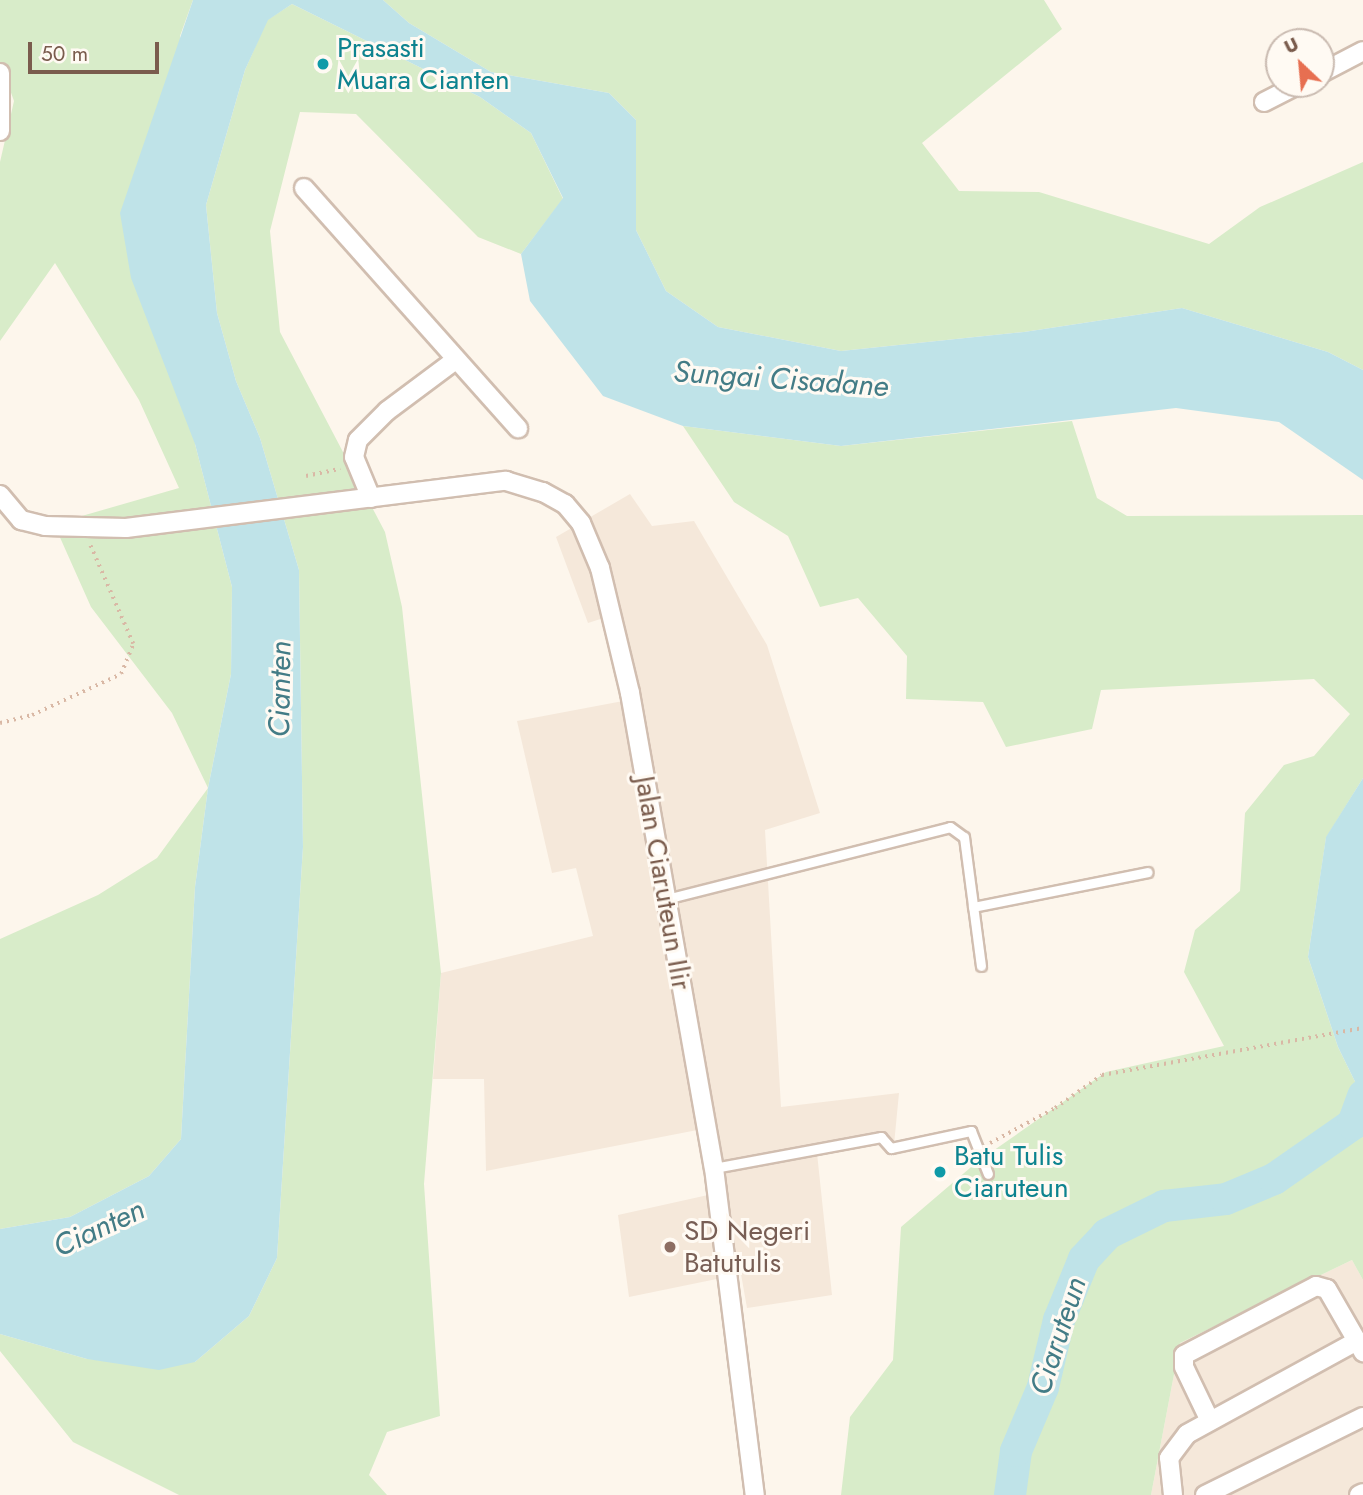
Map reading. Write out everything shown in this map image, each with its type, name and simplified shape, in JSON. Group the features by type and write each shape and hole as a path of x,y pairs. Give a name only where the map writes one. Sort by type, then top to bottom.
{"street":[{"path":"1335,66 1363,51"},
{"path":"0,73 0,131"},
{"path":"1264,102 1272,98"},
{"path":"304,188 454,361 518,428"},
{"path":"371,498 356,467 354,447 358,440 387,411 454,361"},
{"name":"Jalan Ciaruteun Ilir","path":"0,495 21,520 82,528 182,522 506,481 543,492 565,505 581,523 600,568 614,616 714,1168 755,1495"},
{"path":"1173,1495 1168,1472 1175,1444 1210,1421 1360,1347 1327,1289 1316,1286 1184,1355 1184,1367 1210,1421"},
{"path":"1205,1495 1363,1417"}],"lane":[{"path":"664,900 950,827 964,837 981,966"},
{"path":"973,907 1148,872"},
{"path":"714,1168 881,1137 891,1148 971,1131 988,1174"}],"path":[{"path":"306,475 356,467"},
{"path":"0,723 32,715 121,674 133,644 82,528"},
{"path":"979,1149 1055,1108 1102,1075 1363,1028"}],"shaded area":[{"path":"630,494 652,526 694,521 767,645 820,813 765,830 781,1107 899,1093 893,1155 877,1141 817,1153 832,1295 747,1308 741,1274 629,1297 618,1215 726,1191 718,1126 486,1171 484,1079 433,1079 441,973 593,936 576,868 552,873 517,721 639,698 619,613 588,623 556,537"},
{"path":"1352,1260 1363,1280 1363,1495 1151,1495 1180,1343"}],"green space":[{"path":"0,0 193,0 180,36 195,444 232,587 231,674 208,788 172,713 91,607 54,524 179,488 139,400 55,263 0,341 0,162 14,101 0,62"},
{"path":"383,0 1044,0 1062,29 922,143 959,191 1039,192 1209,244 1260,207 1363,162 1363,370 1328,352 1182,308 1024,332 841,351 718,327 666,291 636,230 636,120 609,93 491,72 409,23"},
{"path":"292,4 480,97 531,133 563,199 521,254 478,237 356,114 300,112 270,231 280,332 385,532 402,607 441,973 424,1184 440,1416 387,1432 369,1475 387,1495 179,1495 73,1442 0,1351 0,1334 87,1359 195,1362 249,1316 277,1258 303,847 299,570 260,438 236,381 217,313 206,205 245,70 267,20"},
{"path":"1072,421 1097,498 1127,516 1363,515 1363,778 1326,838 1308,957 1338,1047 1363,1098 1363,1280 1352,1260 1180,1343 1151,1495 841,1495 850,1417 893,1360 901,1227 977,1162 1106,1072 1224,1046 1184,972 1195,930 1240,891 1245,813 1284,765 1314,756 1350,714 1314,679 1101,690 1092,729 1006,747 983,702 906,699 907,656 858,598 820,607 788,536 734,502 683,426 841,446"},
{"path":"208,788 195,887 181,1139 149,1176 70,1217 0,1229 0,939 98,895 157,858"}],"water":[{"path":"193,0 383,0 409,23 491,72 609,93 636,120 636,230 666,291 718,327 841,351 1024,332 1182,308 1328,352 1363,370 1363,480 1279,422 1176,408 841,446 683,426 603,396 530,301 521,254 563,198 531,133 480,97 292,4 268,20 245,70 206,205 217,313 236,381 260,438 299,570 303,847 277,1258 249,1316 195,1362 159,1370 87,1359 0,1334 0,1229 70,1217 149,1176 181,1139 195,887 208,788 231,674 232,587 195,444 131,278 120,213"},
{"path":"1363,778 1363,1098 1338,1047 1308,957 1326,837"}],"waterway":[{"name":"Ciaruteun","path":"1010,1495 1016,1451 1043,1387 1059,1320 1084,1259 1107,1234 1164,1206 1226,1199 1274,1179 1353,1124 1363,1096"}],"place":[{"name":"Prasasti Muara Cianten","path":"323,64"},
{"name":"Batu Tulis Ciaruteun","path":"940,1172"},
{"name":"SD Negeri Batutulis","path":"670,1247"}],"water label":[{"name":"Sungai Cisadane","path":"781,379"},
{"name":"Cianten","path":"280,689"},
{"name":"Cianten","path":"99,1228"}]}
